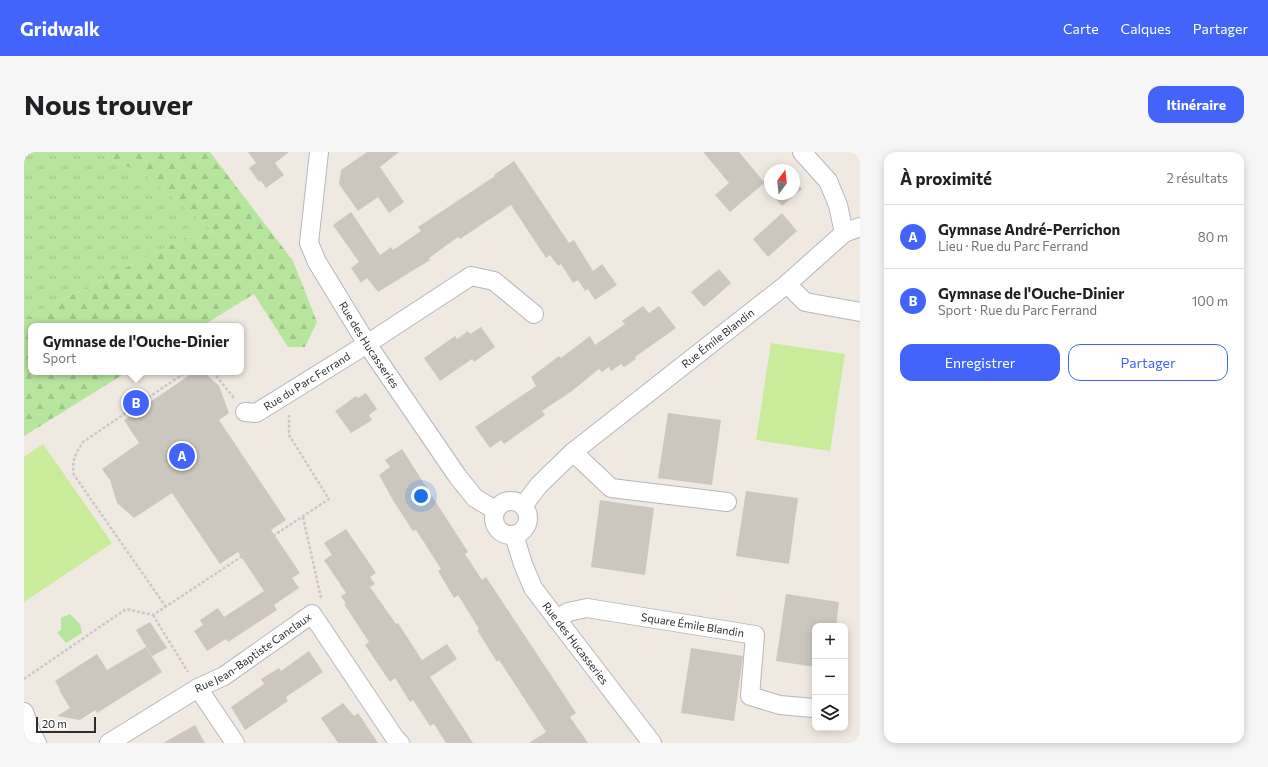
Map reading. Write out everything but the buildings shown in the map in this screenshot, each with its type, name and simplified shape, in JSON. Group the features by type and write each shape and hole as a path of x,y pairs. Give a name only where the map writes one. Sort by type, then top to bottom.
{"street":[{"name":"Rue des Hucasseries","path":"319,152 309,243 317,262 367,344 458,477 475,498 495,510"},
{"name":"Rue Émile Blandin","path":"523,506 539,485 573,452 787,284 852,230 838,205 828,181 802,152"},
{"name":"Rue du Parc Ferrand","path":"245,412 256,413 367,344 471,276 494,281 534,314"},
{"path":"787,284 805,302 860,312"},
{"path":"573,452 611,488 727,502"},
{"path":"510,501 519,503 523,506 528,515 527,524 522,532 514,535 505,534 500,531 495,525 495,510 501,504 510,501"},
{"name":"Rue des Hucasseries","path":"514,535 523,564 533,588 652,743"},
{"name":"Square Émile Blandin","path":"557,620 568,612 587,608 755,635 750,696 780,705 812,708"},
{"name":"Rue Jean-Baptiste Canclaux","path":"234,743 198,688 224,676 312,614 395,738 400,743"},
{"path":"109,743 198,688"},
{"path":"24,712 31,737"}],"path":[{"path":"166,607 74,475 72,466 77,452 84,442 182,375"},
{"path":"215,375 245,412"},
{"path":"24,679 126,609 153,615 329,499 289,435 288,392"},
{"path":"303,516 323,605 312,614"},
{"path":"153,615 198,688"}],"green space":[{"path":"24,152 107,152 108,159 143,173 214,232 185,238 24,319"},
{"path":"107,152 210,152 293,261 317,322 305,347 288,347 254,294 207,323 28,323 28,375 122,375 24,436 24,319 185,238 214,232 143,173 108,159"},
{"path":"771,343 845,354 830,451 756,440"},
{"path":"43,444 112,543 24,602 24,457"},
{"path":"70,614 80,624 82,633 66,643 57,632 61,630 61,618"}],"place":[{"name":"Gymnase de l'Ouche-Dinier","path":"136,403"},
{"name":"Gymnase André-Perrichon","path":"182,456"}]}
